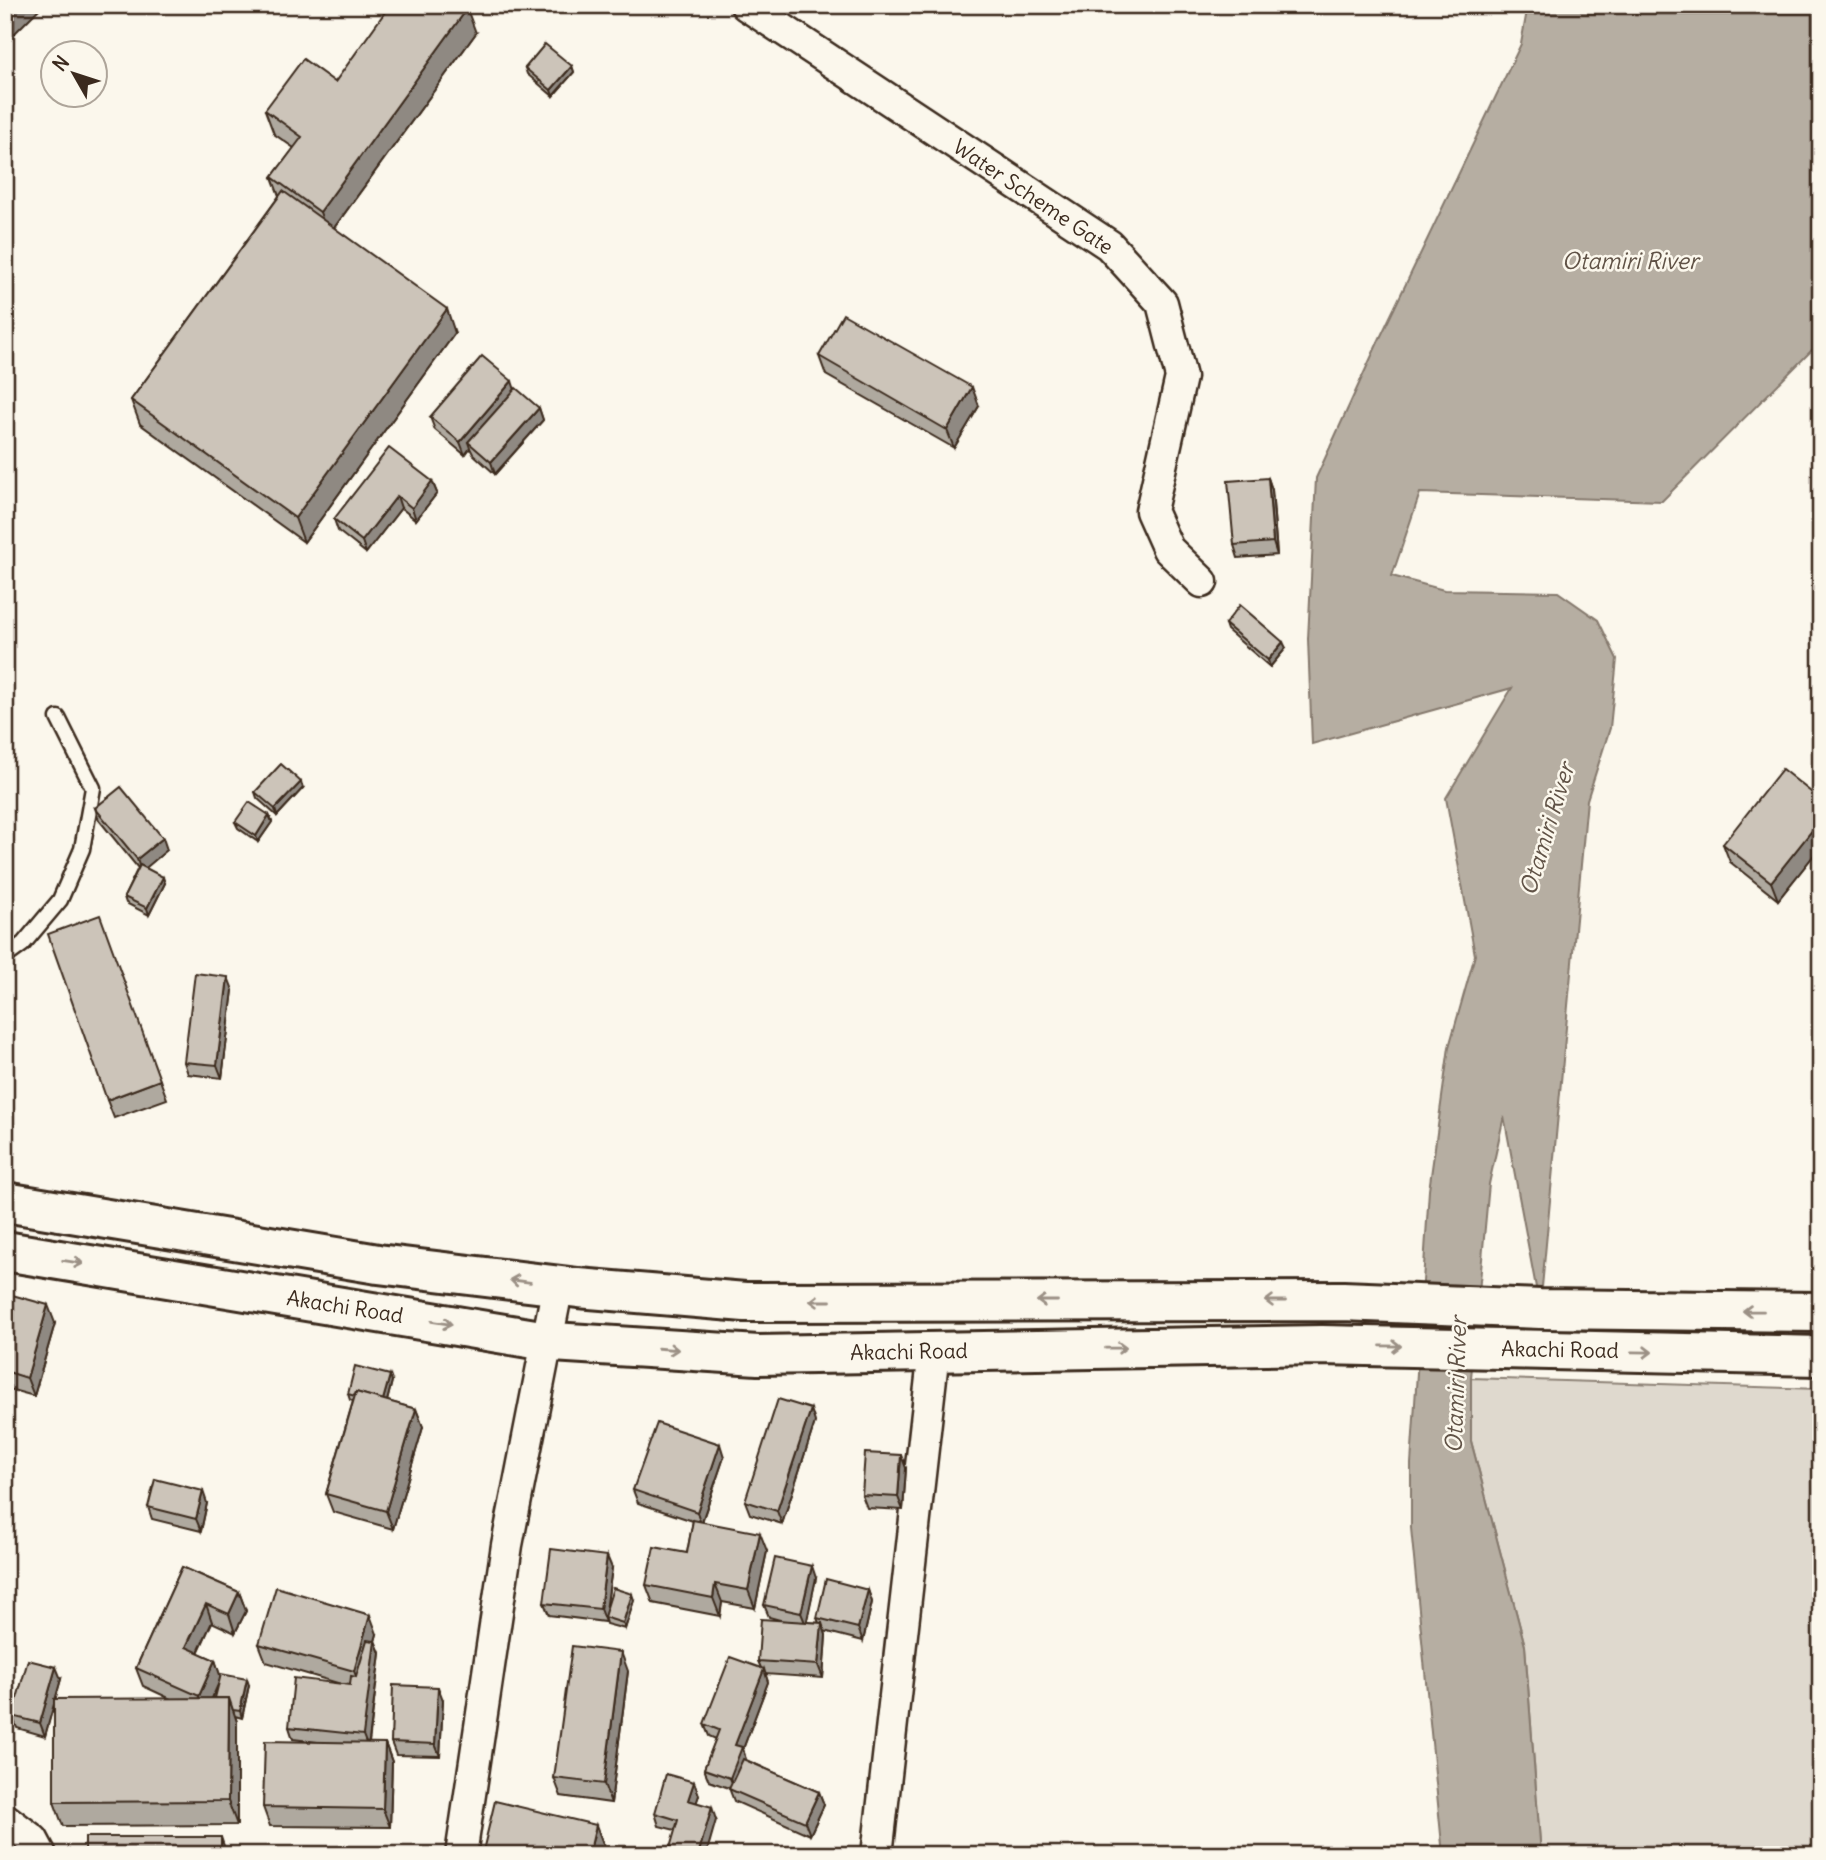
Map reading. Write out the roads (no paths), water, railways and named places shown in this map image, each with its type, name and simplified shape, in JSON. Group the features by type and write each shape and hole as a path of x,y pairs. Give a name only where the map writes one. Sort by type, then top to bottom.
{"main road":[{"name":"Akachi Road","path":"5,1202 378,1264 558,1285 745,1301 1343,1301 1540,1309 1821,1312"},
{"name":"Akachi Road","path":"5,1251 546,1341 758,1354 1322,1345 1821,1356"}],"street":[{"name":"Water Scheme Gate","path":"746,5 1109,245 1162,303 1181,377 1151,511 1168,549 1202,582"},
{"path":"461,1855 507,1545 558,1285"},
{"path":"877,1855 934,1351"},
{"path":"5,1819 33,1840 41,1855"}],"lane":[{"path":"5,957 23,944 60,900 82,849 93,788 58,718"}],"water":[{"name":"Otamiri River","path":"1528,5 1821,5 1821,345 1816,346 1662,501 1420,493 1392,576 1444,590 1558,592 1598,620 1617,659 1610,728 1587,800 1540,1309 1504,1116 1489,1184 1471,1378 1471,1441 1525,1646 1541,1855 1443,1855 1411,1528 1411,1464 1429,1190 1449,1047 1475,955 1446,798 1512,688 1312,744 1308,639 1316,478 1521,44"}]}
